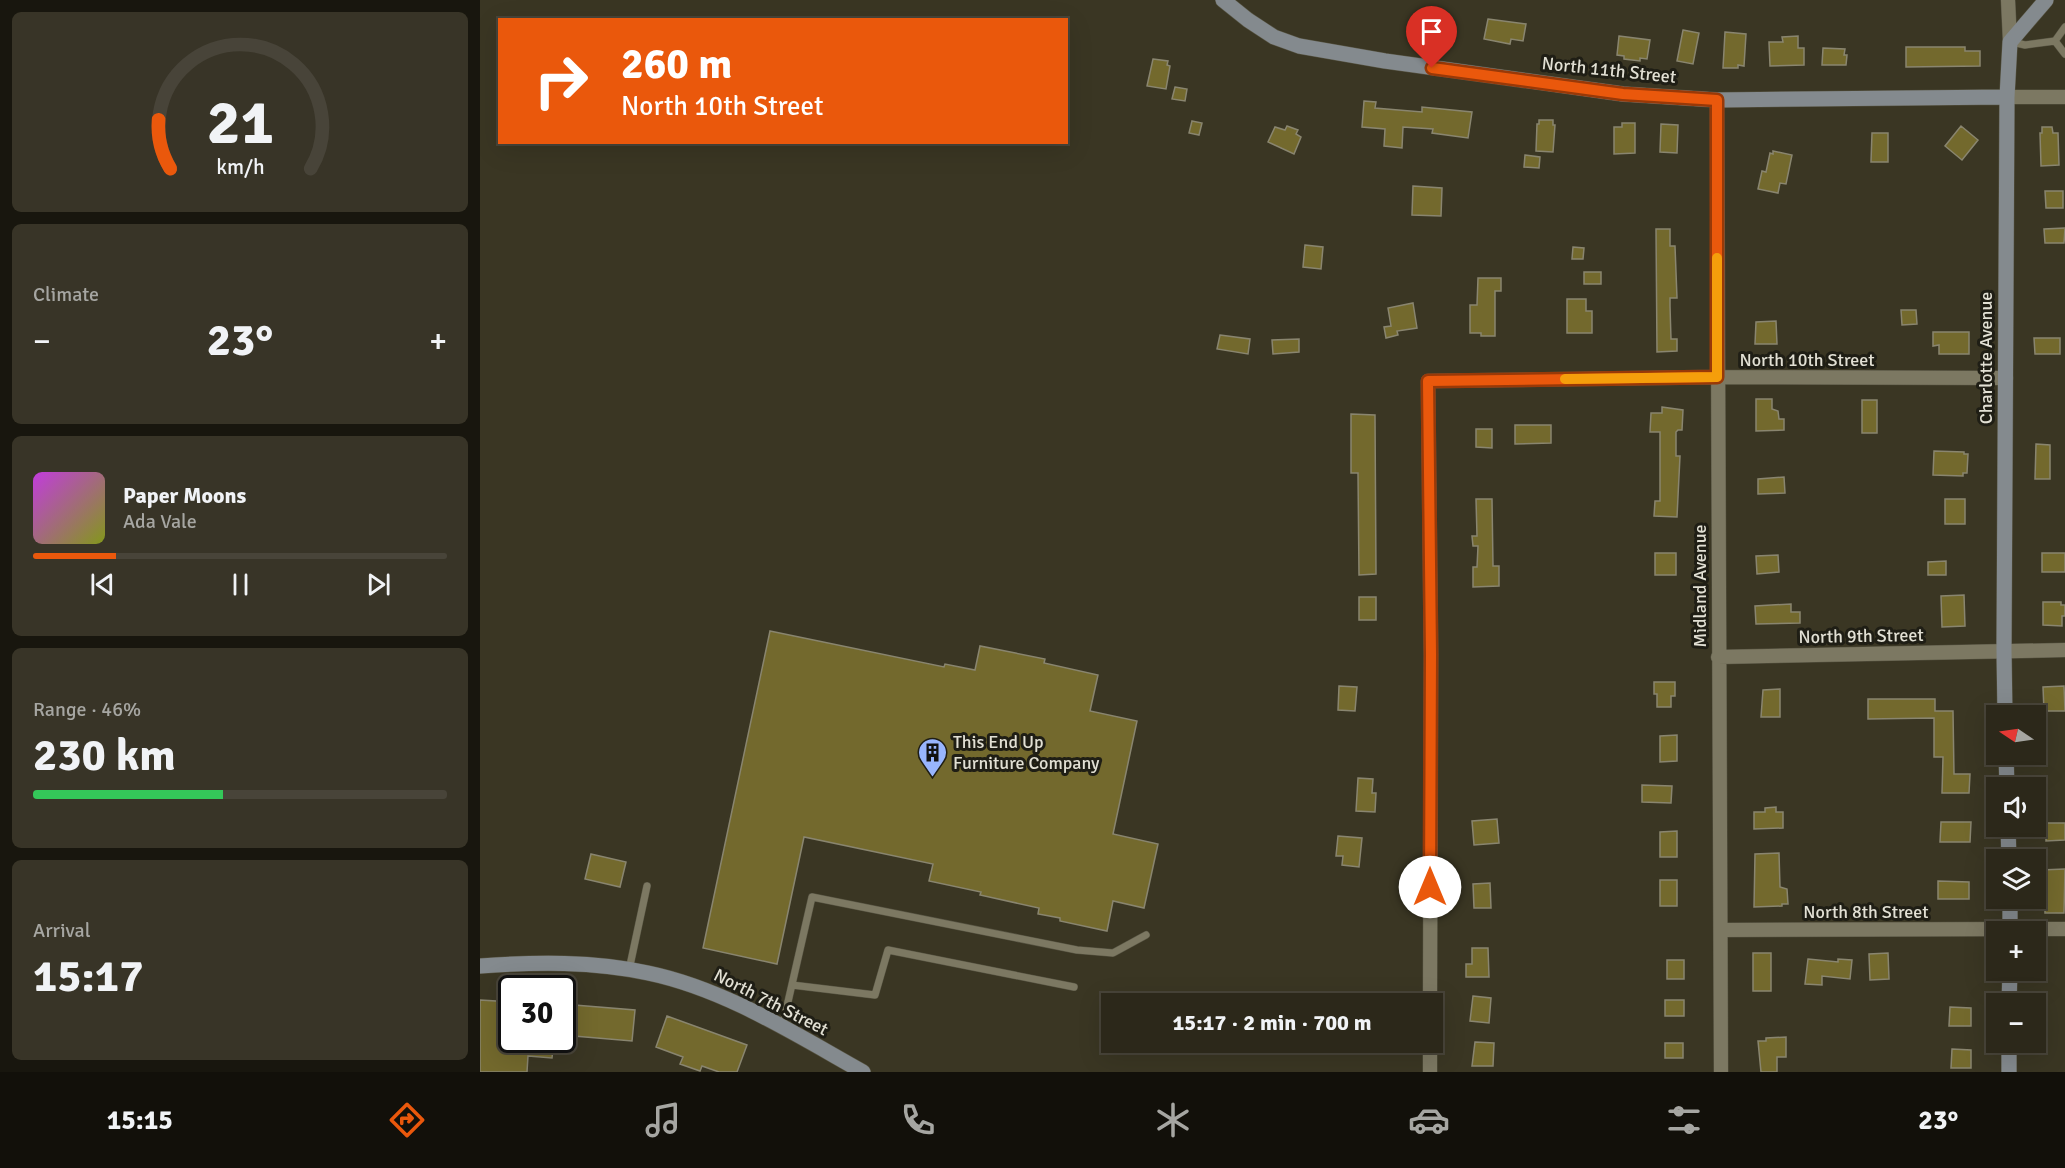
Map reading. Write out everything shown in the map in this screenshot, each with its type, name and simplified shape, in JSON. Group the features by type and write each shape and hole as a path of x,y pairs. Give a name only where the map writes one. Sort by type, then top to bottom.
{"street":[{"name":"North 11th Street","path":"1223,0 1248,21 1274,37 1299,46 1385,62 1623,94 1717,100 2007,97"},
{"name":"Charlotte Avenue","path":"2005,705 2007,97 2010,42 2008,0"},
{"path":"2010,42 2046,0"},
{"path":"2007,97 2065,97"},
{"name":"Midland Avenue","path":"1717,100 1721,1072"},
{"name":"North 10th Street","path":"1430,993 1431,654 1428,381 1717,377 2006,378"},
{"name":"North 9th Street","path":"1718,657 2065,650"},
{"name":"North 8th Street","path":"2046,930 2065,929"},
{"name":"North 8th Street","path":"1721,930 1986,931"},
{"name":"North 7th Street","path":"480,966 567,964 606,966 649,973 694,986 731,1001 863,1072"},
{"path":"1430,1053 1430,1072"},
{"path":"2009,1053 2009,1072"}],"lane":[{"path":"2010,42 2025,45 2055,41 2065,27"},
{"path":"2055,41 2065,54"},
{"path":"629,970 646,886"},
{"path":"782,1028 812,897 1077,950 1113,953 1146,935"},
{"path":"792,986 875,995 888,950 1074,987"}],"building":[{"path":"1488,19 1526,24 1523,41 1511,39 1510,44 1484,39"},
{"path":"1683,30 1699,33 1693,64 1677,61"},
{"path":"1725,32 1746,34 1744,66 1723,68"},
{"path":"1619,36 1650,40 1647,59 1640,58 1640,61 1624,59 1624,56 1617,55"},
{"path":"1798,36 1798,48 1804,48 1804,65 1770,66 1769,42 1783,42 1782,37"},
{"path":"1906,47 1965,47 1965,51 1980,51 1980,66 1906,67"},
{"path":"1823,48 1845,49 1846,65 1822,65"},
{"path":"1153,59 1168,61 1167,65 1170,66 1166,89 1147,86"},
{"path":"1175,87 1187,89 1185,101 1172,99"},
{"path":"1364,101 1376,102 1375,108 1422,112 1422,107 1472,112 1468,138 1432,133 1433,129 1403,127 1402,148 1384,146 1385,129 1362,127"},
{"path":"1539,120 1553,120 1553,125 1555,125 1553,152 1536,151"},
{"path":"1192,121 1202,123 1199,135 1189,133"},
{"path":"1622,123 1635,123 1635,153 1614,154 1614,127 1622,127"},
{"path":"1661,124 1678,125 1677,153 1660,152"},
{"path":"1287,126 1298,130 1296,134 1301,137 1294,154 1268,142 1275,127 1285,130"},
{"path":"1961,126 1978,140 1962,160 1945,146"},
{"path":"2042,127 2052,127 2053,133 2058,133 2059,165 2041,166 2040,133 2042,133"},
{"path":"1872,133 1888,133 1888,162 1871,162"},
{"path":"1773,151 1792,155 1786,184 1780,183 1778,193 1758,189 1762,171 1766,172 1770,153 1773,154"},
{"path":"1525,155 1540,157 1539,168 1524,167"},
{"path":"1413,186 1442,188 1441,216 1412,215"},
{"path":"2045,191 2063,191 2063,208 2046,208"},
{"path":"2065,228 2064,243 2045,243 2044,229"},
{"path":"1656,229 1670,229 1670,246 1675,246 1677,298 1670,298 1670,306 1671,339 1677,339 1677,351 1657,352"},
{"path":"1305,245 1323,247 1321,269 1303,267"},
{"path":"1573,247 1584,248 1583,259 1572,259"},
{"path":"1584,272 1601,272 1601,284 1584,284"},
{"path":"1478,278 1501,278 1501,291 1495,291 1495,336 1470,333 1470,305 1477,305"},
{"path":"1567,299 1586,299 1586,311 1592,311 1592,333 1567,333"},
{"path":"1413,303 1417,328 1397,331 1398,335 1386,338 1384,327 1391,326 1388,308"},
{"path":"1901,310 1916,310 1917,324 1902,325"},
{"path":"1776,321 1777,344 1755,344 1756,322"},
{"path":"1933,332 1969,332 1969,354 1939,354 1939,345 1933,346"},
{"path":"1220,335 1250,339 1248,354 1217,349"},
{"path":"2034,338 2060,338 2060,354 2035,354"},
{"path":"1299,339 1299,352 1273,354 1272,340"},
{"path":"1756,399 1772,399 1772,409 1778,411 1779,419 1784,419 1784,430 1756,431"},
{"path":"1862,400 1877,400 1877,433 1862,433"},
{"path":"1662,407 1683,410 1682,430 1676,432 1676,456 1680,456 1677,517 1654,516 1655,501 1660,501 1660,432 1650,432 1651,413 1662,413"},
{"path":"1351,414 1375,415 1376,574 1359,575 1358,473 1351,473"},
{"path":"1515,425 1551,425 1551,443 1515,444"},
{"path":"1476,429 1492,429 1492,448 1476,447"},
{"path":"2036,444 2050,445 2050,479 2035,479"},
{"path":"1934,451 1968,454 1967,473 1963,473 1963,476 1933,475"},
{"path":"1784,477 1785,493 1758,494 1758,479"},
{"path":"1476,499 1492,499 1493,566 1499,566 1499,586 1473,587 1473,567 1477,567 1478,546 1473,546 1472,536 1477,536"},
{"path":"1945,499 1965,499 1965,524 1945,524"},
{"path":"1655,553 1676,553 1676,575 1655,575"},
{"path":"2042,553 2065,553 2065,572 2042,572"},
{"path":"1778,555 1779,572 1757,574 1756,556"},
{"path":"1946,561 1946,575 1928,575 1928,562"},
{"path":"1964,595 1965,626 1942,627 1941,596"},
{"path":"1359,597 1376,597 1376,620 1359,620"},
{"path":"2043,602 2061,602 2061,605 2065,605 2062,626 2043,625"},
{"path":"1791,604 1791,612 1800,612 1800,623 1756,624 1755,606"},
{"name":"This End Up Furniture Company","path":"770,631 944,667 945,664 975,670 980,646 1045,659 1044,663 1098,675 1090,711 1137,721 1113,834 1158,844 1144,908 1113,901 1107,931 1038,914 1039,908 929,881 933,864 804,837 777,964 703,948"},
{"path":"1654,682 1675,682 1675,696 1671,696 1671,707 1657,707"},
{"path":"1339,686 1357,687 1355,711 1338,710"},
{"path":"2064,686 2065,711 2046,711 2043,687"},
{"path":"1780,689 1780,717 1761,717 1763,690"},
{"path":"1868,699 1935,699 1935,711 1953,711 1954,774 1970,774 1969,793 1942,793 1943,757 1934,757 1934,718 1868,719"},
{"path":"1677,735 1677,761 1660,762 1660,736"},
{"path":"1358,778 1373,779 1372,793 1376,793 1375,812 1356,811"},
{"path":"1642,785 1672,786 1671,803 1642,802"},
{"path":"1776,807 1776,812 1783,812 1783,828 1754,829 1754,812 1765,812 1765,808"},
{"path":"1497,819 1499,843 1474,845 1472,821"},
{"path":"1941,822 1971,822 1970,842 1940,842"},
{"path":"2046,823 2065,823 2065,840 2046,841"},
{"path":"1677,831 1677,857 1660,857 1660,832"},
{"path":"1338,836 1362,838 1359,867 1342,865 1343,856 1336,856"},
{"path":"1779,853 1780,887 1787,889 1788,904 1754,907 1755,854"},
{"path":"591,854 626,862 620,887 585,879"},
{"path":"2065,869 2064,913 2045,913 2046,870"},
{"path":"1660,880 1677,880 1677,906 1660,906"},
{"path":"1938,881 1969,882 1969,899 1938,899"},
{"path":"1490,883 1491,908 1474,908 1473,884"},
{"path":"1472,948 1488,948 1489,977 1466,977 1466,964 1472,964"},
{"path":"1753,953 1771,953 1771,991 1753,991"},
{"path":"1888,953 1889,979 1870,980 1869,954"},
{"path":"1808,959 1838,962 1838,959 1852,960 1850,979 1822,976 1822,985 1805,984"},
{"path":"1667,960 1684,960 1684,979 1667,979"},
{"path":"1473,996 1491,998 1489,1023 1470,1021"},
{"path":"480,1000 498,1001 498,1053 553,1053 552,1058 528,1056 527,1072 480,1072"},
{"path":"1665,1000 1684,1000 1684,1016 1665,1016"},
{"path":"576,1005 635,1010 632,1041 576,1036"},
{"path":"1950,1007 1971,1008 1971,1026 1949,1026"},
{"path":"667,1016 747,1045 737,1072 719,1072 702,1066 700,1071 680,1064 683,1057 656,1047"},
{"path":"1786,1037 1786,1057 1777,1057 1777,1072 1761,1072 1758,1041 1766,1041 1766,1038"},
{"path":"1475,1042 1494,1043 1493,1066 1472,1066"},
{"path":"1665,1043 1683,1043 1683,1058 1665,1058"},
{"path":"1952,1049 1971,1050 1971,1068 1951,1068"}],"slow traffic":[{"path":"1565,379 1717,377 1717,258"}],"place":[{"name":"This End Up Furniture Company","path":"932,778"}],"route":[{"path":"1430,887 1431,654 1428,381 1717,377 1717,100 1623,94 1432,68"}]}
